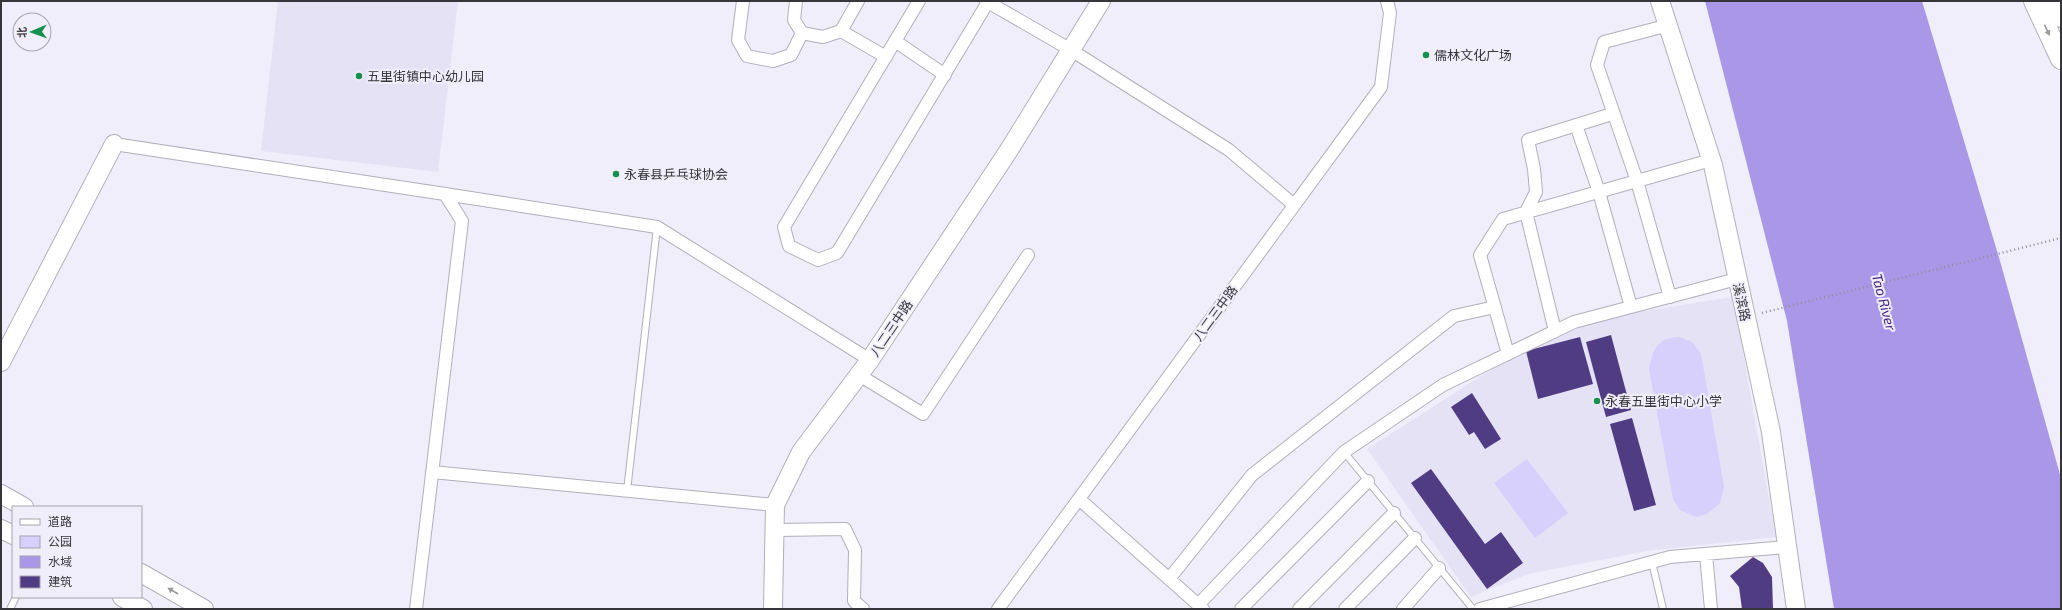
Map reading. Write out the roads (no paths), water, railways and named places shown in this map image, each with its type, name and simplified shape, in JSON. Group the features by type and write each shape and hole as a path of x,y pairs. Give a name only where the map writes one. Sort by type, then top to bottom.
{"main road":[{"name":"八二三中路","path":"773,609 775,505 801,452 870,360 1009,150 1101,1"},
{"name":"溪滨路","path":"1660,1 1712,160 1771,432 1796,609"},
{"path":"2034,1 2061,59"},
{"path":"2054,1 2061,17"},
{"path":"1,362 114,144"},
{"path":"1,494 22,506"},
{"path":"1,529 12,534"},
{"path":"142,574 204,609"},
{"path":"124,598 143,609"}],"street":[{"path":"743,1 738,40 747,56 773,61 791,55 802,33"},
{"path":"796,1 794,20 802,33 823,37 841,31 858,1"},
{"path":"919,1 784,227 789,246 818,260 837,253 945,75 987,2 1071,50 1229,150 1294,205"},
{"name":"八二三中路","path":"998,609 1381,87 1390,13 1387,1"},
{"path":"1669,25 1604,42 1597,66 1612,114 1637,181 1670,297"},
{"path":"841,31 886,57"},
{"path":"895,41 945,75"},
{"path":"1555,331 1526,212 1536,192 1534,169 1528,140 1612,114"},
{"path":"1576,125 1599,192 1631,307"},
{"path":"114,144 657,227 870,360"},
{"path":"1508,354 1480,255 1503,219 1712,160"},
{"path":"416,609 462,221 445,194"},
{"path":"859,375 923,414 1028,255"},
{"path":"1079,499 1201,607 1344,452 1443,385 1574,322 1738,279"},
{"path":"1169,579 1252,475 1454,316 1495,307"},
{"path":"432,472 775,505"},
{"path":"1241,609 1368,481"},
{"path":"1298,609 1394,513"},
{"path":"775,530 846,529 855,550 854,601 863,609"},
{"path":"1345,609 1415,538"},
{"path":"1480,609 1670,557 1787,547"},
{"path":"1706,554 1711,609"},
{"path":"1403,609 1439,568"}],"lane":[{"path":"627,491 657,227"},
{"path":"1344,452 1473,609"},
{"path":"1652,562 1663,609"},
{"path":"10,609 16,598"}],"water":[{"name":"Tao River","path":"1705,1 1922,1 2000,261 2061,478 2061,609 1834,609 1787,321"}],"place":[{"name":"儒林文化广场","path":"1426,55"},
{"name":"五里街镇中心幼儿园","path":"359,76"},
{"name":"永春县乒乓球协会","path":"616,174"},
{"name":"永春五里街中心小学","path":"1597,401"}]}
